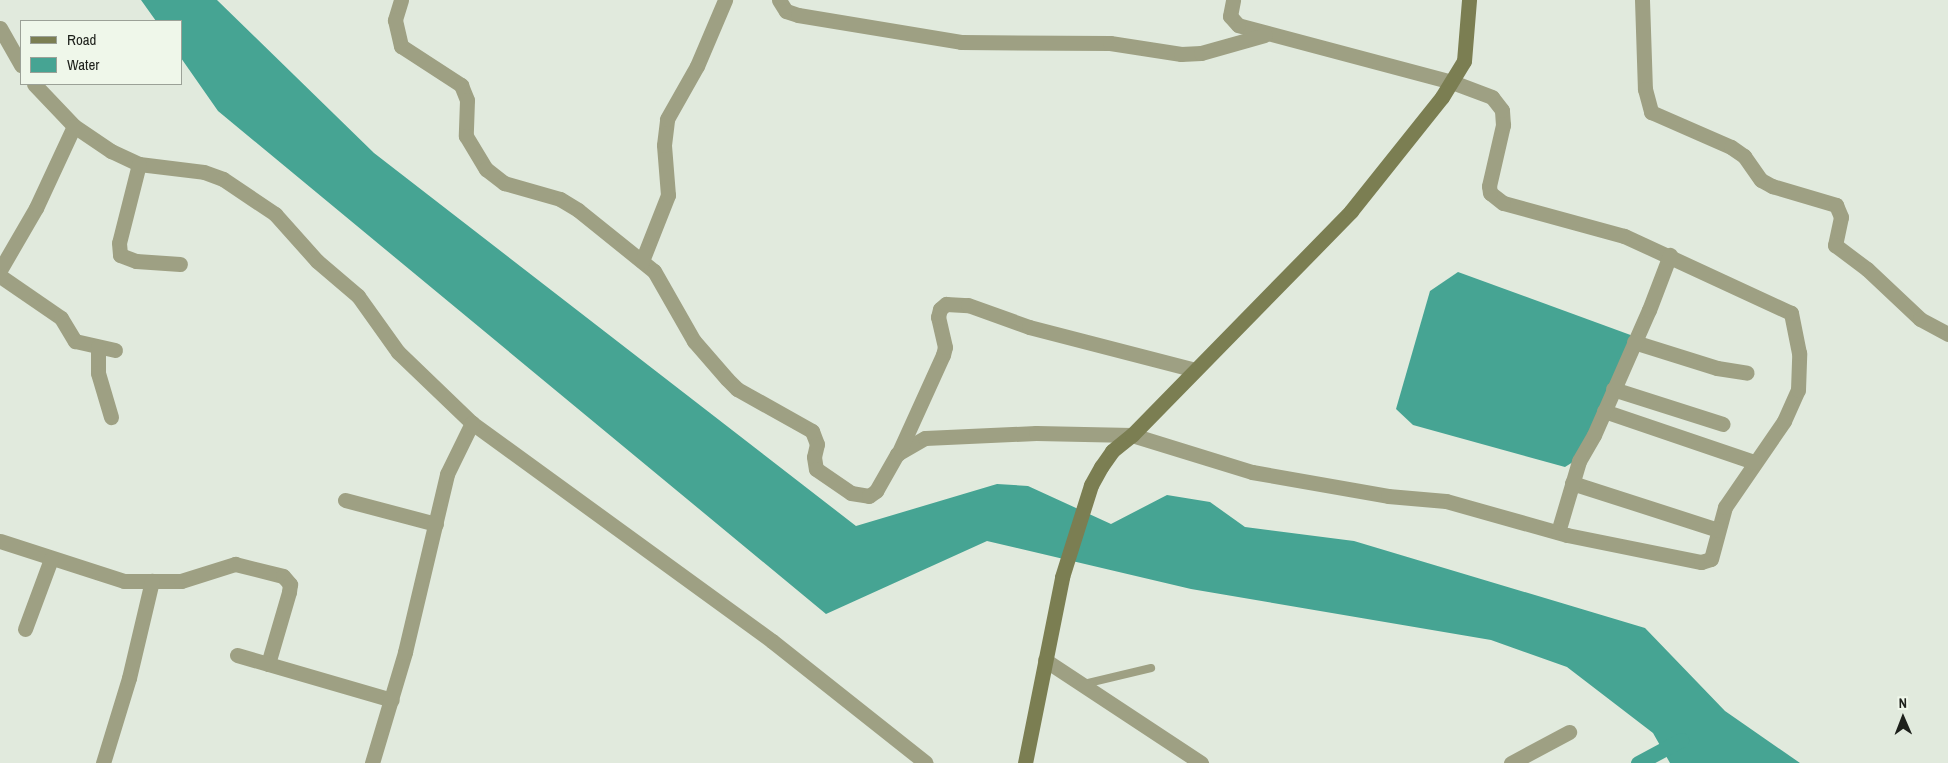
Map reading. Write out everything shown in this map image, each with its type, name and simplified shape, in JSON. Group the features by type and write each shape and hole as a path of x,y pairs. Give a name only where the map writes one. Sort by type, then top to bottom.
{"main road":[{"path":"1025,763 1062,577 1091,485 1112,452 1132,435 1350,211 1452,82 1464,61 1469,0"}],"street":[{"path":"401,0 395,20 401,46 461,84 468,100 466,136 486,169 504,183 560,199 578,210 642,261 662,281 694,341 727,379 737,389 812,431 817,444 814,464 822,476 850,493 869,496 884,481 943,355 945,347 938,317 940,309 946,304 968,305 1029,327 1195,370"},
{"path":"642,261 668,195 664,145 667,119 697,66 725,0"},
{"path":"779,0 786,11 798,15 961,42 1110,43 1181,54 1201,53 1265,34"},
{"path":"897,454 925,438 1036,433 1132,435 1252,472 1388,496 1446,501 1558,532 1701,562 1711,558 1725,507 1754,462 1784,421 1798,390 1800,370 1794,318 1785,308 1624,236 1503,202 1495,197 1489,186 1503,125 1502,110 1492,97 1452,82 1265,34 1233,21 1230,16 1233,0"},
{"path":"1642,0 1645,89 1651,112 1731,148 1744,156 1761,180 1772,186 1836,205 1841,217 1835,245 1867,269 1920,319 1948,334"},
{"path":"0,28 20,63"},
{"path":"35,85 74,126 111,151 139,164 204,172 222,179 274,214 317,261 358,296 398,352 472,423 772,641 926,763"},
{"path":"0,270 36,208 74,126"},
{"path":"139,164 119,243 120,256 136,261 180,264"},
{"path":"1558,532 1579,461 1604,411 1670,255"},
{"path":"0,276 61,318 75,341 115,350"},
{"path":"1634,342 1716,368 1746,373"},
{"path":"98,347 98,373 111,417"},
{"path":"1613,388 1723,424"},
{"path":"1604,411 1754,462"},
{"path":"372,763 392,700 447,474 472,423"},
{"path":"1572,483 1718,530"},
{"path":"346,500 436,524"},
{"path":"0,541 51,559 118,579 152,581 198,578 235,564 288,579 289,592 268,664"},
{"path":"25,629 51,559"},
{"path":"103,763 129,678 152,581"},
{"path":"236,655 392,700"},
{"path":"1045,660 1201,763"},
{"path":"1511,763 1569,732"}],"lane":[{"path":"1082,684 1151,668"}],"water":[{"path":"141,0 217,0 374,153 856,526 997,484 1028,486 1111,524 1167,495 1210,502 1245,527 1354,541 1645,628 1725,711 1800,763 1670,763 1653,733 1567,667 1491,640 1191,589 987,541 826,614 218,111 182,59 182,20 155,20"},
{"path":"1458,272 1636,337 1595,448 1565,467 1413,425 1396,409 1430,291"}],"waterway":[{"path":"1638,763 1681,740"}]}
